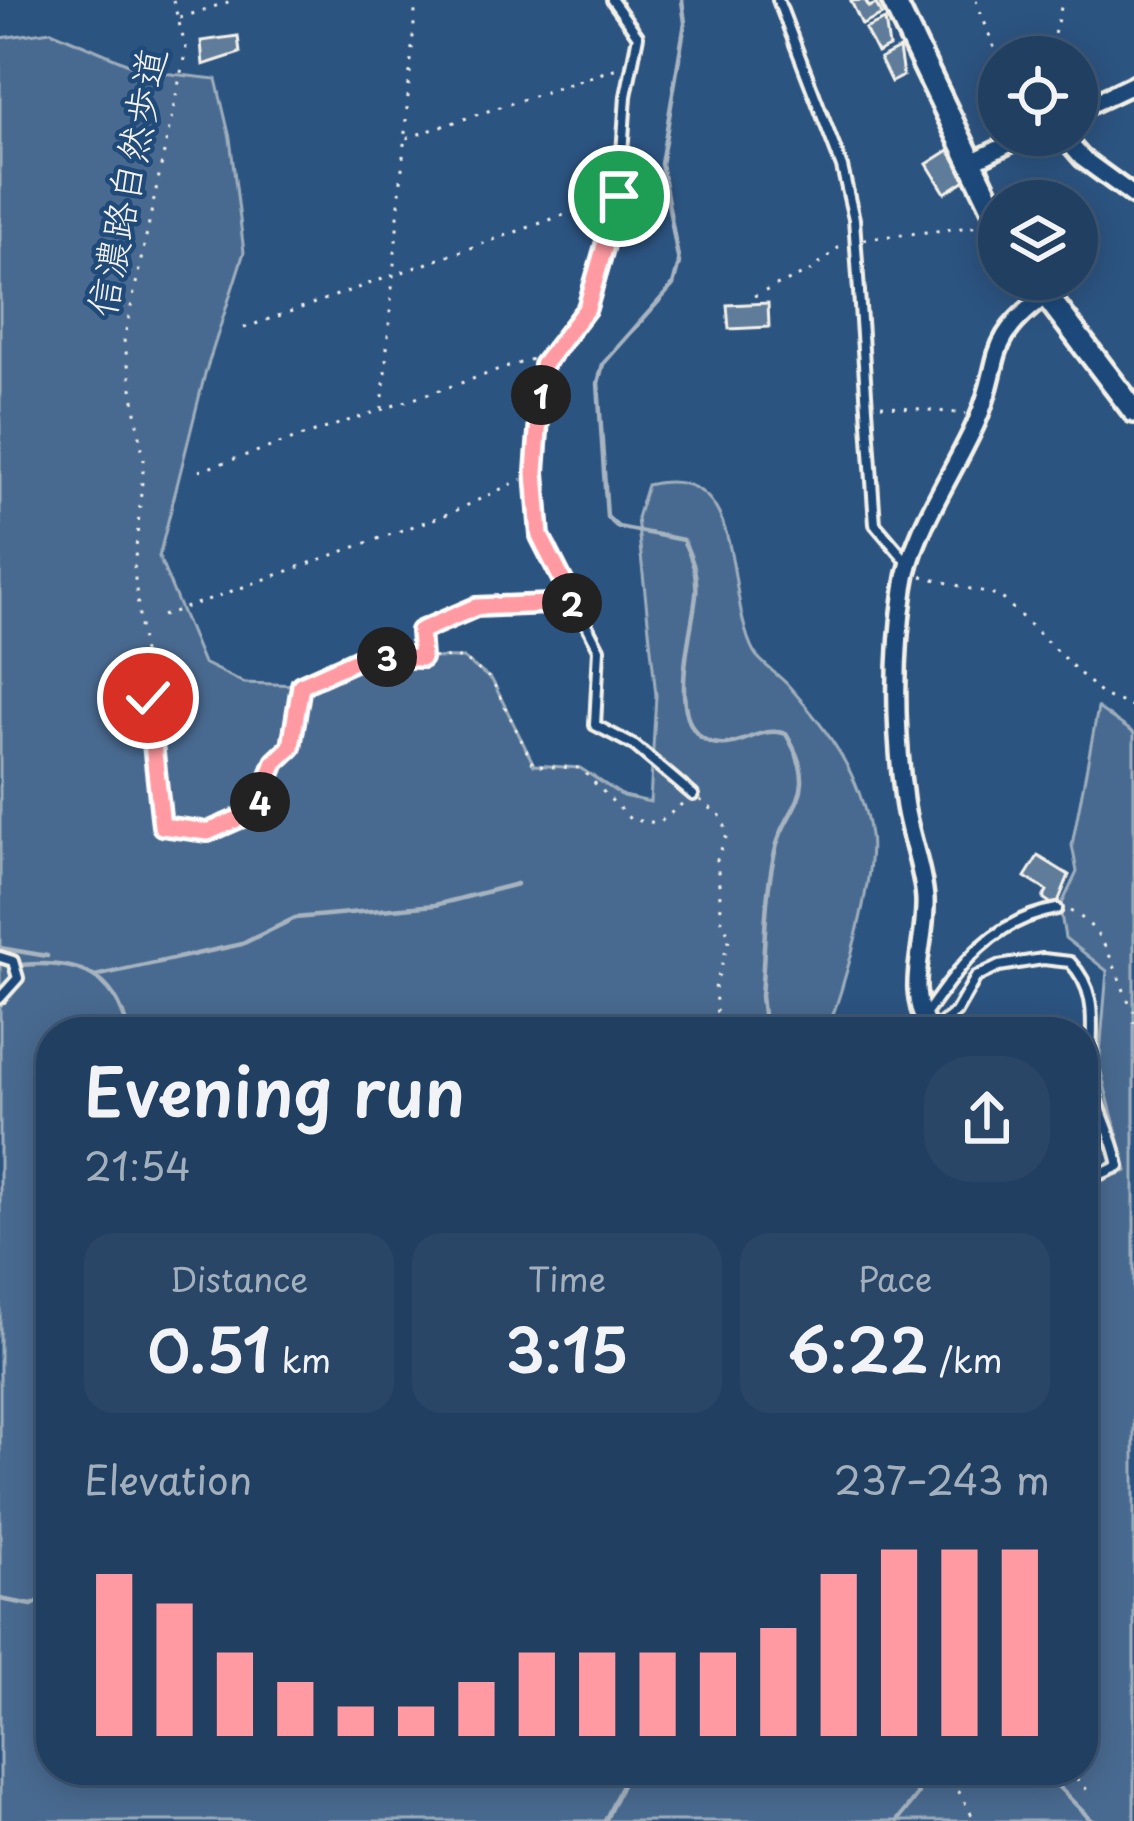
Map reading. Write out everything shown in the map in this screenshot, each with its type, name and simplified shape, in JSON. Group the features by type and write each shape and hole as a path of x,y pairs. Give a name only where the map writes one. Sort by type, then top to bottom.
{"street":[{"path":"893,0 978,180"},
{"path":"1098,101 1134,84"},
{"path":"970,163 984,156"},
{"path":"1087,156 1134,196"},
{"path":"924,1017 915,993 925,898 904,802 896,717 910,570 980,415 999,340 1029,300"},
{"path":"1048,300 1134,411"}],"lane":[{"path":"612,0 638,36 619,196 587,308 543,365 535,472 540,536 599,649 596,725 635,746 693,795"},
{"path":"778,0 842,167 855,240 863,405 875,524 910,570"},
{"path":"934,1017 970,952 1031,914 1057,909"},
{"path":"0,957 13,961 18,978 0,998"},
{"path":"947,1017 956,1012 976,977 999,966 1043,959 1070,962 1087,980 1094,1017"},
{"path":"1098,1098 1119,1166 1098,1175"}],"path":[{"name":"信濃路自然歩道","path":"173,0 186,50 124,340 144,460 134,570 162,826 208,832 256,811 275,762 291,747 301,685 363,657 463,658 492,680 534,766 580,768 632,820 659,824 693,795"},
{"path":"178,19 235,0"},
{"path":"382,410 416,0"},
{"path":"976,0 990,36"},
{"path":"1054,36 1063,0"},
{"path":"404,139 633,63"},
{"path":"244,328 619,196"},
{"path":"754,296 812,270 855,240 978,224"},
{"path":"199,471 534,358 549,358"},
{"path":"863,405 980,415"},
{"path":"162,616 452,512 535,472"},
{"path":"910,570 1001,597 1102,695 1134,707"},
{"path":"422,658 420,631 460,612 574,603"},
{"path":"693,795 724,818 728,835 718,859 722,923 730,936 716,988 717,1017"},
{"path":"1057,909 1082,916 1118,965 1134,1012"},
{"path":"1134,1021 1134,1032"},
{"path":"956,1785 976,1821"},
{"path":"1082,1785 1088,1791"}],"shaded area":[{"path":"51,31 145,71 216,79 230,138 244,252 205,374 159,557 203,663 244,683 301,685 363,657 463,658 492,680 534,765 580,768 623,796 650,802 656,695 637,518 647,485 680,483 703,493 718,512 754,652 802,701 840,754 859,792 871,853 857,934 831,1017 36,1017 36,1785 1098,1785 1098,1181 1127,1171 1099,1065 1107,971 1065,938 1060,908 1077,872 1072,845 1098,708 1134,733 1134,1821 0,1821 0,38"}],"building":[{"path":"865,0 869,7 876,4 882,15 862,25 851,1"},
{"path":"885,20 889,47 877,53 865,29"},
{"path":"238,36 240,53 203,65 201,41"},
{"path":"899,49 903,76 891,82 880,59"},
{"path":"949,150 967,179 945,193 927,164"},
{"path":"768,303 769,327 729,329 727,305"},
{"path":"1038,856 1069,875 1056,907 1043,898 1047,891 1025,877"}],"waterway":[{"path":"682,0 685,23 661,164 679,263 673,285 603,364 598,383 607,517 618,527 683,540 689,553 696,588 684,700 698,734 723,744 777,732 786,734 797,755 802,787 779,838 768,890 761,996 766,1017"},
{"path":"95,976 242,944 295,918 435,905 517,884"},
{"path":"0,948 47,956"},
{"path":"21,965 60,965 91,975 114,996 124,1017"},
{"path":"0,1599 36,1603"},
{"path":"605,1821 622,1785"},
{"path":"897,1821 918,1794 912,1785"},
{"path":"1057,1785 1092,1821"}],"route":[{"path":"148,698 162,826 208,832 256,811 275,762 291,747 301,685 363,657 422,658 420,631 476,607 574,603 540,536 535,472 543,365 587,308 619,196"}]}
